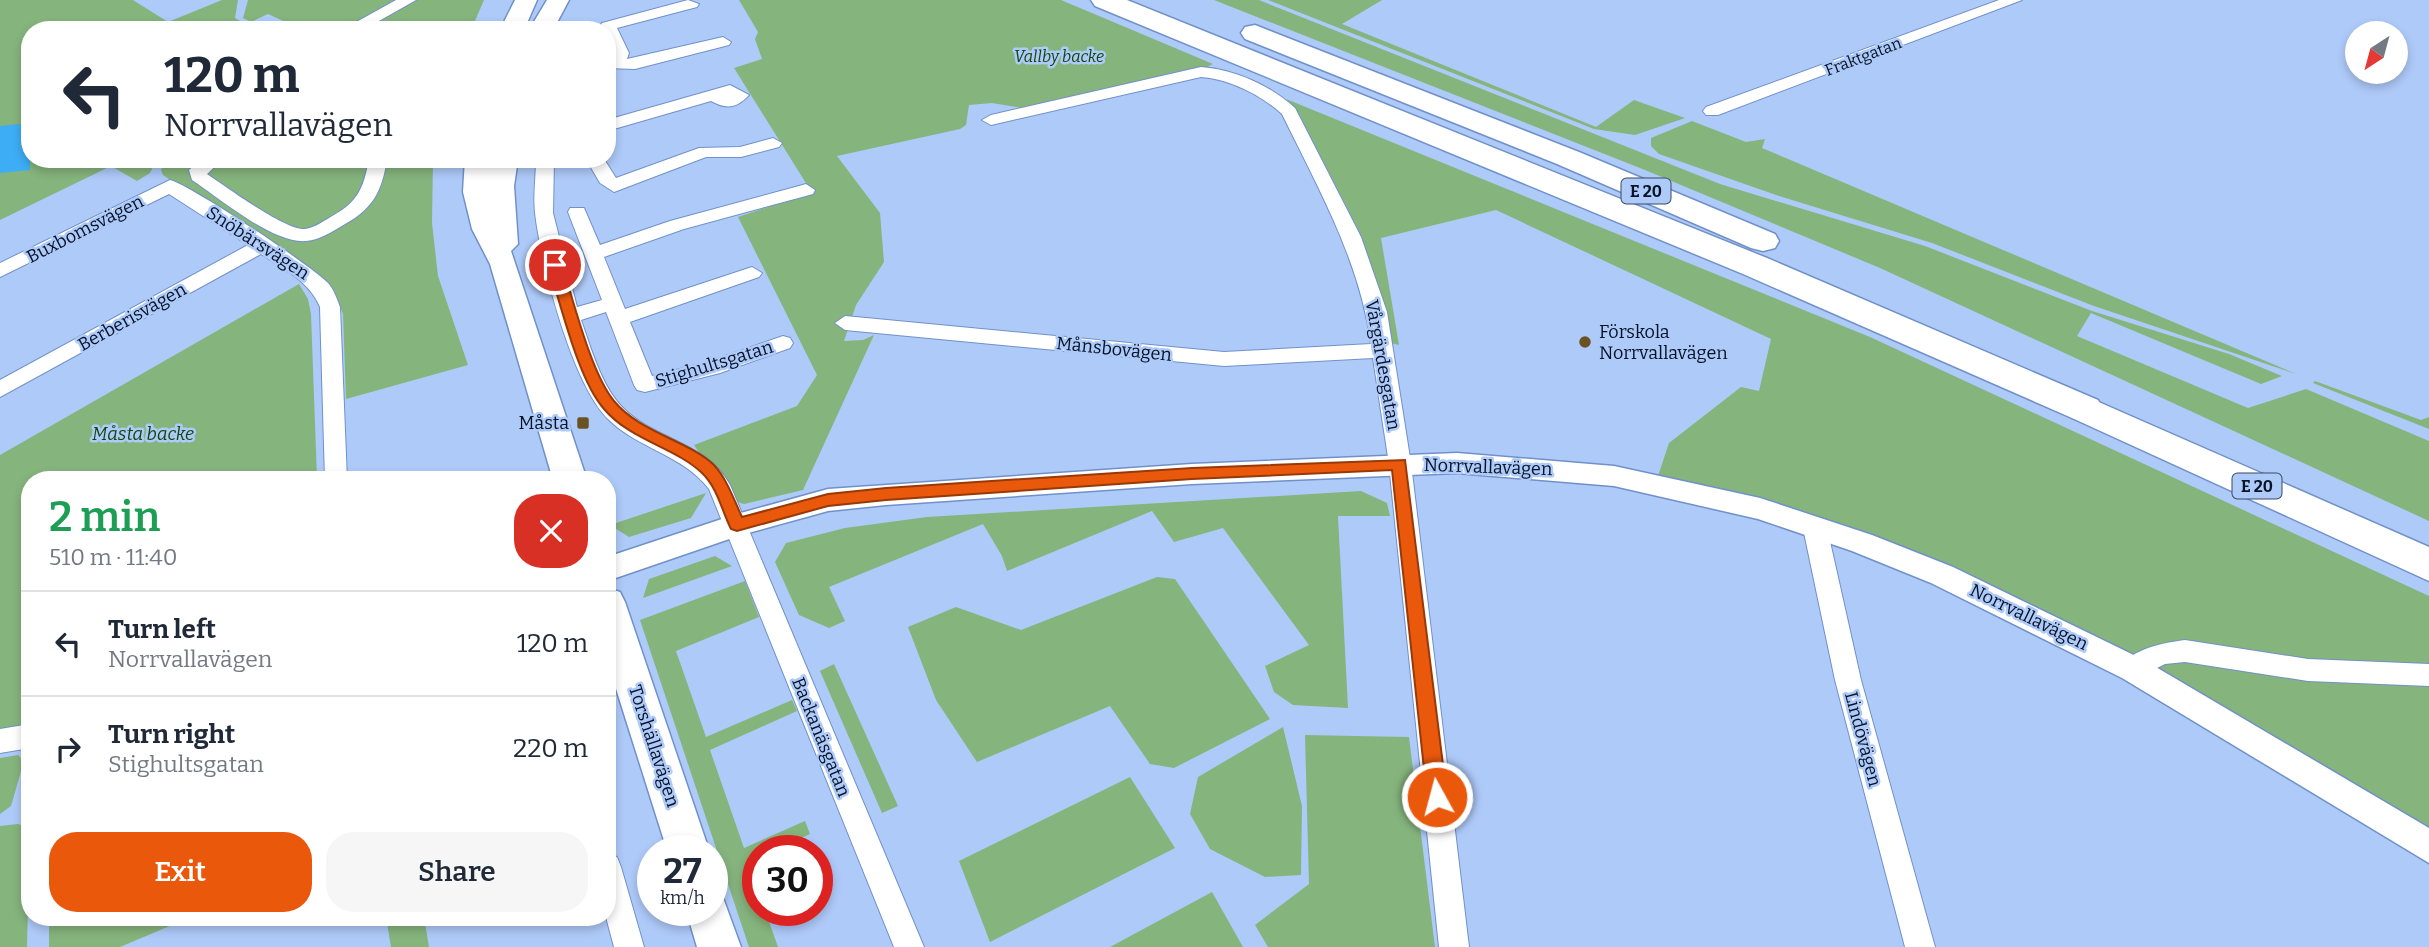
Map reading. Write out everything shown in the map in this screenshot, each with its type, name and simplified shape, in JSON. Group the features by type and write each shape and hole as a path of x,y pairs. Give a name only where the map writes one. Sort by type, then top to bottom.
{"highway":[{"name":"E 20","path":"1104,0 1755,266 2099,403 2429,544"},
{"name":"E 20","path":"1172,0 1687,208 2099,403 2429,565"}],"main road":[{"path":"516,21 526,0"},
{"path":"546,21 558,0"},
{"path":"478,168 477,192 486,229 504,264 566,471"},
{"path":"504,168 501,186 504,264"},
{"name":"Torshällavägen","path":"616,630 683,835"},
{"path":"712,926 719,947"}],"street":[{"path":"368,21 408,0"},
{"name":"Fraktgatan","path":"1712,111 2014,0"},
{"path":"616,24 691,4"},
{"path":"616,62 635,64 723,42"},
{"path":"616,43 621,53 616,59"},
{"name":"Vårgärdesgatan","path":"991,120 1201,72 1215,73 1272,96 1289,112 1351,237 1377,312 1400,464 1454,947"},
{"path":"616,123 659,109 716,97"},
{"path":"600,168 606,179 614,186 669,163 705,152 741,152 773,143"},
{"path":"201,168 198,176 282,228 303,235 315,233 360,208 373,190 377,168"},
{"path":"545,168 544,212 555,265 592,375 615,413 707,468 719,485 737,525"},
{"name":"Snöbärsvägen","path":"170,186 315,281 330,307 336,471"},
{"name":"Buxbomsvägen","path":"0,271 170,186"},
{"path":"594,254 677,225 806,190"},
{"path":"577,212 615,312"},
{"name":"Berberisvägen","path":"0,389 263,245"},
{"path":"581,313 615,312 752,273"},
{"name":"Stighultsgatan","path":"615,312 645,385 713,368 783,343"},
{"name":"Månsbovägen","path":"845,323 1224,359 1383,350"},
{"name":"Norrvallavägen","path":"616,566 737,525 828,500 886,494 1192,474 1400,464 1516,466 1614,477 1760,509 1862,543 1942,575 2133,669 2429,847"},
{"name":"Backanäsgatan","path":"737,525 771,617 909,947"},
{"name":"Lindövägen","path":"1815,528 1848,680 1920,947"},
{"path":"2133,669 2161,654 2185,651 2308,670 2429,675"},
{"path":"0,741 21,738"},
{"path":"616,900 629,947"}],"green space":[{"path":"0,0 133,0 166,21 21,21 21,168 107,168 0,220"},
{"path":"222,0 238,0 235,18 240,21 170,21"},
{"path":"248,0 484,0 475,21 283,21 268,14 253,21 243,18"},
{"name":"Vallby backe","path":"739,0 1061,0 1213,64 1029,109 992,103 969,105 966,125 960,129 837,156 880,213 884,262 856,305 844,341 863,340 874,335 803,490 744,504 736,501 722,488 694,445 797,406 817,375 738,217 798,197 809,188 734,68 762,59 755,39 758,32"},
{"path":"1214,0 1259,0 1720,184 1925,246 2092,311 2229,354 2282,376 2261,384 2091,313 2077,336 2248,408 2306,389 2429,441 2429,521 1880,268 1645,170"},
{"path":"1268,0 1382,0 1342,24 1596,127 1634,100 1685,118 1635,135 1594,129"},
{"path":"1286,99 1870,337 2429,596 2429,837 2172,682 1781,509 1658,476 1669,443 1741,387 1759,391 1771,339 1496,210 1381,238 1399,345 1391,343 1359,231 1298,113"},
{"path":"1692,121 1746,142 1765,139 1762,148 2296,374 2094,306 1932,243 1779,196 1659,154 1651,146 1651,138"},
{"path":"114,168 152,168 150,173 137,181"},
{"path":"433,168 432,223 438,276 468,365 346,399 343,314 332,289 163,175 161,170"},
{"name":"Måsta backe","path":"299,284 308,299 311,314 317,471 21,471 21,729 0,733 0,455"},
{"path":"2315,381 2421,420 2429,417 2429,429 2313,383"},
{"path":"1361,491 1387,503 1390,516 1338,516 1348,708 1293,705 1274,692 1265,666 1309,645 1223,528 1174,542 1152,511 1007,571 1002,556 983,524 829,587 845,621 829,628 799,615 775,562 786,543 845,528 927,517"},
{"path":"706,493 691,518 629,537 616,529 616,523"},
{"path":"715,556 732,566 643,598 649,579"},
{"path":"1157,577 1175,579 1270,719 1174,768 1150,764 1110,706 977,762 936,700 908,627 956,607 1021,630"},
{"path":"745,581 759,617 676,651 706,737 792,700 797,711 710,750 742,842 742,926 728,884 728,835 712,835 640,620"},
{"path":"834,664 898,806 882,813 820,671"},
{"path":"1283,727 1302,806 1301,875 1265,877 1210,849 1190,814 1198,777"},
{"path":"1305,735 1409,737 1435,947 1268,947 1255,925 1309,884"},
{"path":"18,755 21,758 21,771 11,806 0,814 0,758"},
{"path":"1130,777 1175,848 990,942 959,861"},
{"path":"805,821 810,834 808,835 773,835"},
{"path":"21,825 21,926 28,926 27,947 0,947 0,826"},
{"path":"1212,892 1243,947 1110,947"},
{"path":"49,926 170,926 120,947 49,947"},
{"path":"388,926 426,926 429,947 391,947"},
{"path":"742,926 771,926 778,947 749,947"}],"building":[{"path":"21,124 21,168 30,170 0,173 0,126"}],"place":[{"name":"Förskola Norrvallavägen","path":"1585,342"},
{"name":"Måsta","path":"583,423"}],"route":[{"path":"555,265 592,375 608,405 630,424 707,468 719,485 737,525 828,500 886,494 1192,474 1400,464 1437,797"}]}
